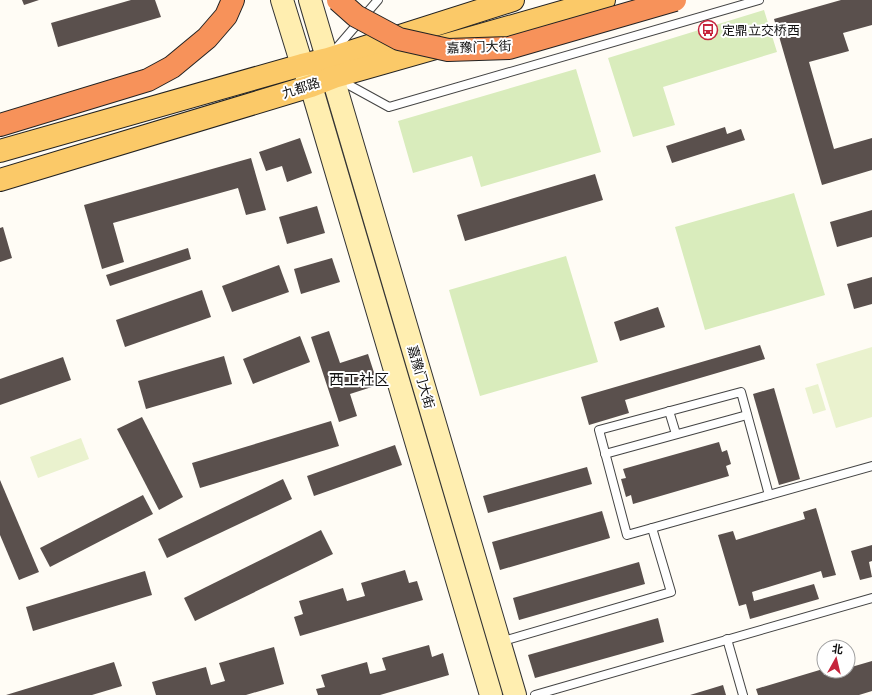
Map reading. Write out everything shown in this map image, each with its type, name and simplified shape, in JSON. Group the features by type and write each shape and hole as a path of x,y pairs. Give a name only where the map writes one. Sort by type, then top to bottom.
{"highway":[{"path":"0,125 148,80 172,67 207,38 226,16 233,0"},
{"name":"嘉豫门大街","path":"338,0 356,16 399,39 448,50 508,48 675,0"}],"main road":[{"name":"嘉豫门大街","path":"282,0 302,64 311,86 491,695"},
{"name":"嘉豫门大街","path":"310,0 515,695"},
{"name":"九都路","path":"0,180 311,86 331,68 513,0"},
{"name":"九都路","path":"0,151 302,64 331,68 604,0"}],"lane":[{"path":"378,0 331,68 389,107 759,0"},
{"path":"769,495 741,392 599,430 627,535 872,466"},
{"path":"669,411 676,434"},
{"path":"605,454 747,415"},
{"path":"499,642 671,592 652,528"},
{"path":"535,695 554,692 872,598"},
{"path":"727,640 743,695"}],"green space":[{"path":"764,10 777,52 663,87 675,125 633,137 608,58"},
{"path":"576,69 601,152 481,187 472,156 413,173 398,121"},
{"path":"794,193 825,295 705,330 675,227"},
{"path":"566,256 598,362 480,396 449,290"},
{"path":"872,347 872,417 836,428 816,364"},
{"path":"818,384 826,410 813,414 805,388"},
{"path":"81,438 89,459 38,478 30,457"}],"building":[{"path":"22,0 39,0 24,5"},
{"path":"131,0 155,0 161,17 58,47 51,23"},
{"path":"841,0 872,0 872,25 843,33 849,51 809,62 834,149 872,138 872,170 822,185 774,19"},
{"path":"725,127 727,134 741,129 745,140 672,163 666,146"},
{"path":"300,138 312,173 287,182 282,166 266,171 259,152"},
{"path":"251,158 266,210 246,215 238,188 113,223 124,262 102,269 84,205"},
{"path":"595,174 603,200 465,241 457,215"},
{"path":"317,206 325,233 287,244 279,217"},
{"path":"872,210 872,237 837,247 830,222"},
{"path":"3,227 12,258 0,262 0,228"},
{"path":"188,248 191,259 110,286 106,275"},
{"path":"332,258 340,282 301,294 294,269"},
{"path":"279,265 289,292 232,312 222,286"},
{"path":"872,277 872,304 854,309 847,284"},
{"path":"202,290 211,317 125,347 116,320"},
{"path":"658,307 665,327 620,341 614,322"},
{"path":"329,331 340,363 368,354 378,385 350,394 357,416 339,422 311,337"},
{"path":"300,336 310,362 253,384 243,359"},
{"path":"760,345 765,359 625,400 629,413 589,425 581,397"},
{"path":"224,356 232,384 146,409 138,381"},
{"path":"63,357 71,380 0,405 0,379"},
{"path":"774,388 800,479 779,485 753,394"},
{"path":"142,417 183,497 159,510 117,429"},
{"path":"331,421 339,446 200,488 192,463"},
{"path":"719,442 722,452 727,450 731,464 726,466 729,476 633,504 631,495 626,497 621,479 626,478 623,469"},
{"path":"395,445 402,465 314,496 307,476"},
{"path":"587,467 592,484 488,513 483,496"},
{"path":"283,479 292,499 167,558 158,539"},
{"path":"0,480 39,572 19,580 0,535"},
{"path":"143,495 153,514 50,567 40,548"},
{"path":"816,508 836,575 823,578 821,571 752,592 754,601 814,584 819,599 750,619 746,604 739,606 718,535 733,531 736,540 805,519 803,512"},
{"path":"602,511 610,538 500,570 492,542"},
{"path":"321,530 333,554 195,621 184,598"},
{"path":"872,545 872,561 869,562 872,577 860,580 851,551"},
{"path":"639,562 645,584 519,620 513,598"},
{"path":"405,570 409,583 417,581 423,600 300,636 294,617 303,614 299,601 343,588 347,601 365,596 361,583"},
{"path":"145,571 152,595 33,631 26,607"},
{"path":"658,618 664,642 535,678 528,655"},
{"path":"429,645 432,657 443,653 449,675 380,695 318,695 316,689 325,687 321,675 367,662 370,674 386,670 382,658"},
{"path":"274,647 284,684 246,695 156,695 152,682 206,667 211,685 225,681 219,663"},
{"path":"872,661 872,691 859,695 758,695 756,689 816,671 816,679 856,679 856,666"},
{"path":"114,662 122,686 92,695 6,695"},
{"path":"723,685 726,695 690,695"}],"place":[{"name":"定鼎立交桥西","path":"708,30"}],"district":[{"name":"西工社区","path":"359,379"}]}
